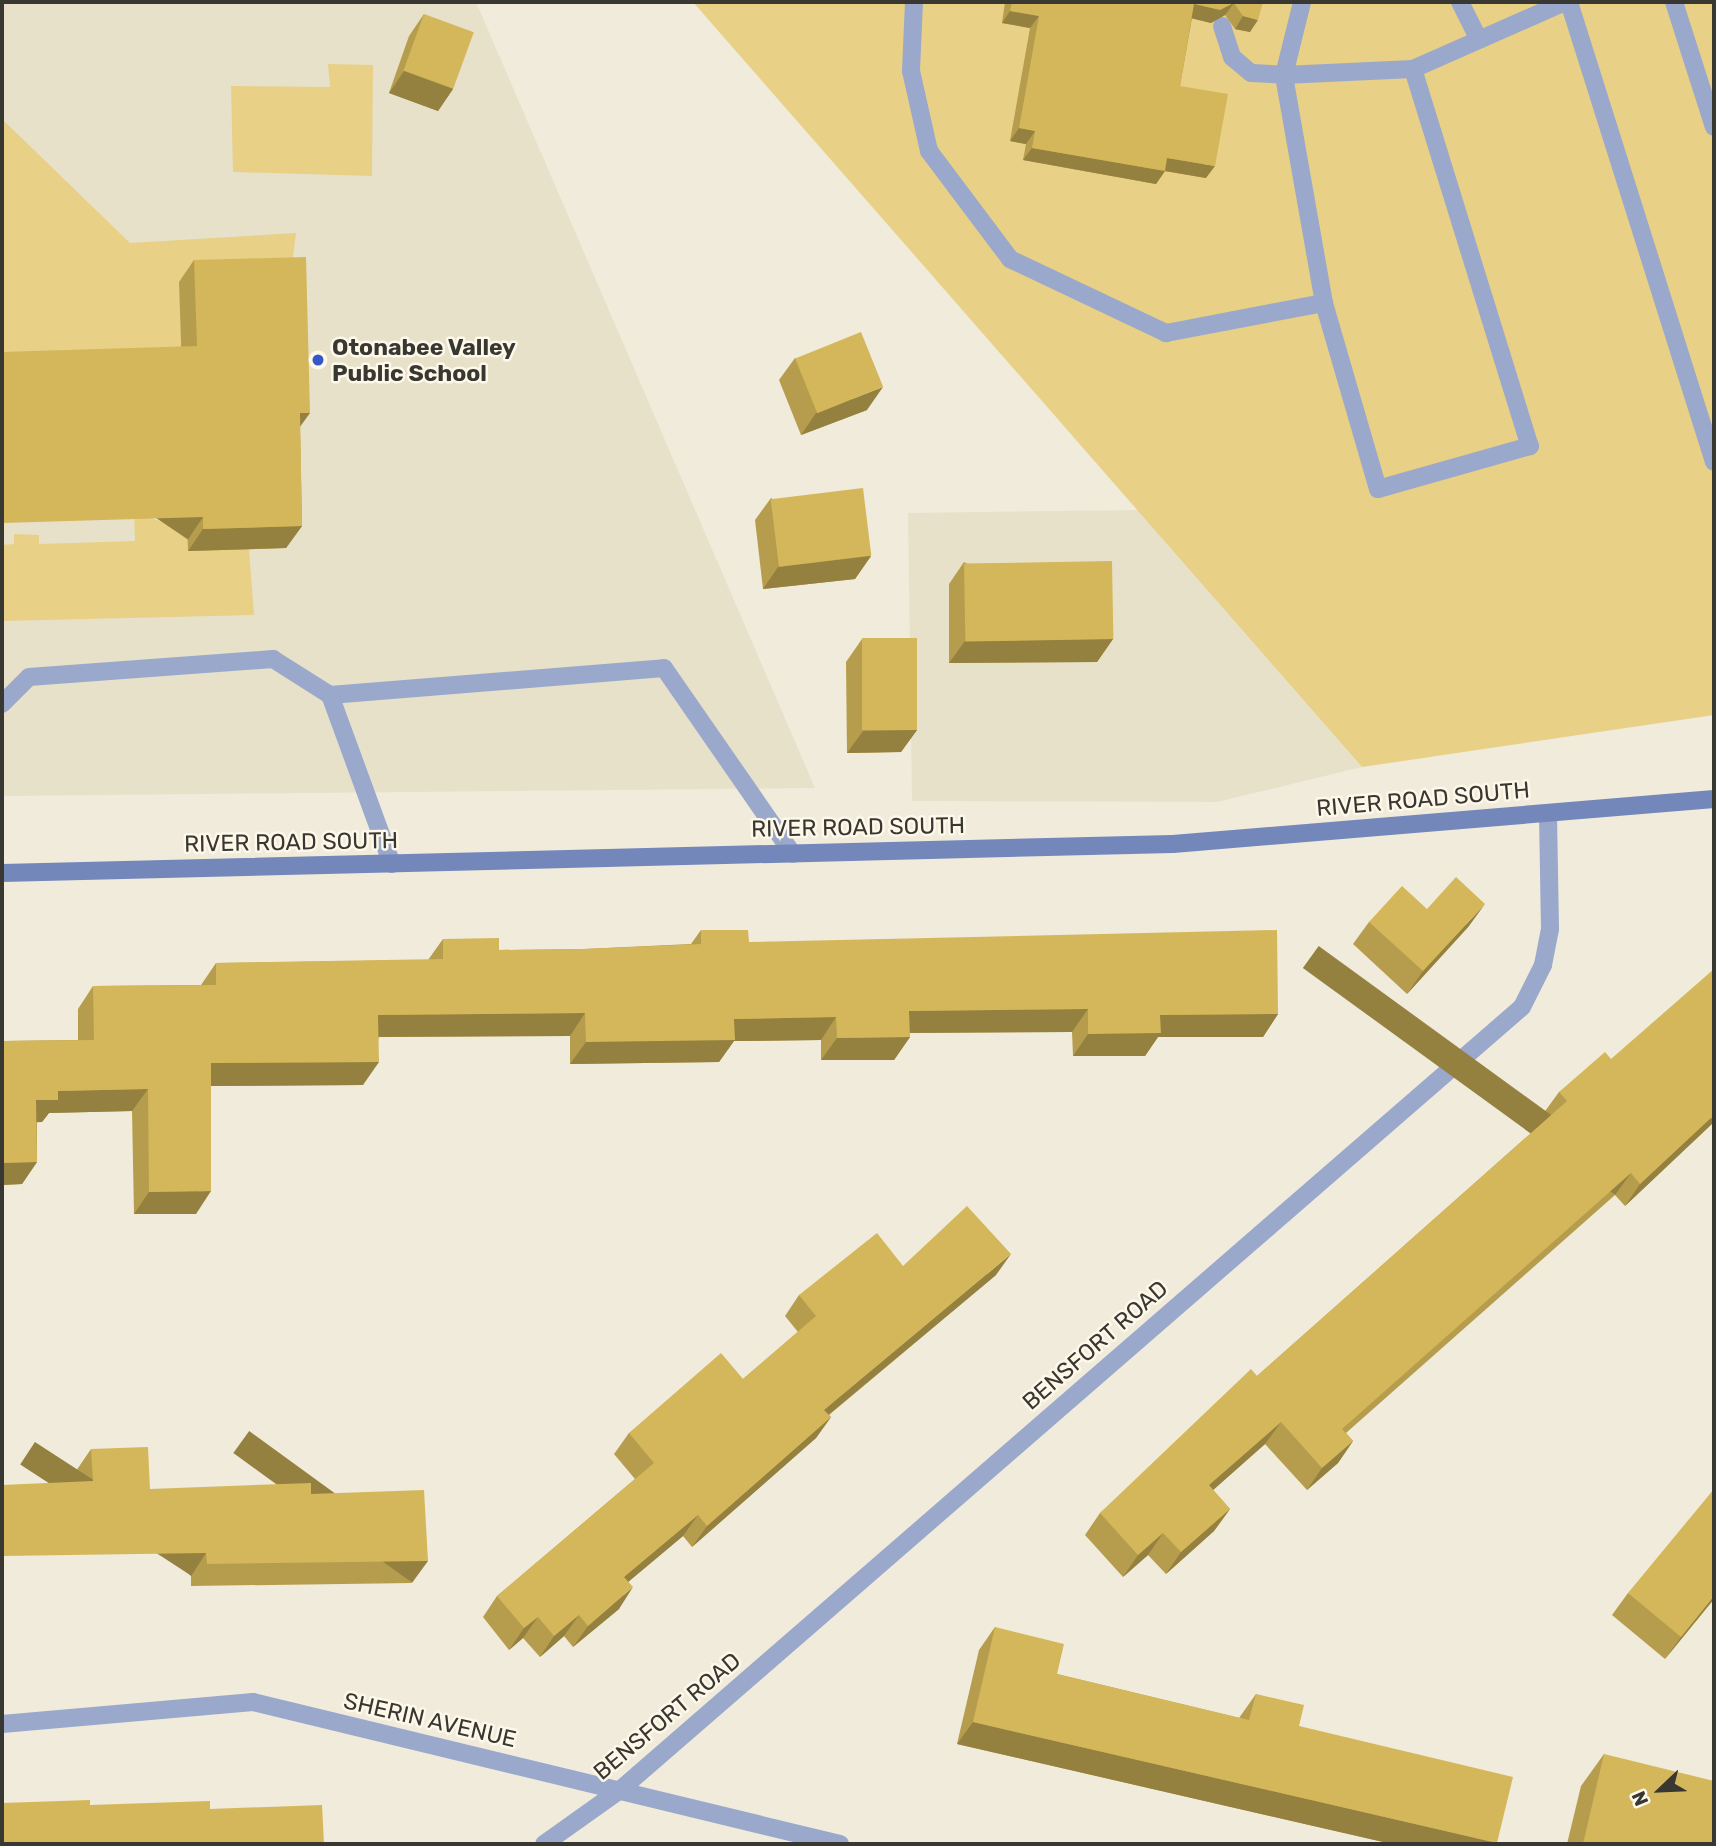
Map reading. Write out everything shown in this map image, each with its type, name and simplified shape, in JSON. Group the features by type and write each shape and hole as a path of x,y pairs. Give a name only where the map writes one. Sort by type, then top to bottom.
{"street":[{"path":"914,2 911,71 929,151 1010,259 1166,334 1324,303"},
{"path":"1302,2 1284,75 1324,303 1378,489 1530,446 1413,69"},
{"path":"1460,2 1479,40"},
{"path":"1222,26 1232,57 1251,73 1284,75 1413,69 1567,2 1714,462"},
{"path":"1674,2 1714,127"},
{"path":"2,704 29,677 273,659 330,695 664,668 793,853"},
{"path":"330,695 392,864"},
{"name":"RIVER ROAD SOUTH","path":"2,873 1172,844 1714,799"},
{"name":"BENSFORT ROAD","path":"544,1844 620,1790 1522,1007 1543,965 1550,929 1548,813"},
{"name":"SHERIN AVENUE","path":"2,1724 253,1702 840,1844"}],"shaded area":[{"name":"Otonabee Valley Public School","path":"2,2 476,2 815,788 2,796"},
{"path":"693,2 1714,2 1714,715 1362,767"},
{"path":"328,64 373,65 372,176 233,172 231,86 330,87"},
{"path":"2,119 130,243 296,233 290,279 182,376 2,374"},
{"path":"1138,510 1362,767 1217,802 912,801 908,513"},
{"path":"134,513 249,549 254,615 2,621 2,545 14,544 14,534 39,535 39,544 135,541"}],"building":[{"path":"1012,2 1263,2 1258,20 1243,16 1234,3 1220,10 1194,4 1180,86 1228,94 1215,166 1167,158 1165,171 1032,148 1035,131 1019,128 1039,16 1010,11"},
{"path":"424,14 474,32 453,89 403,70"},
{"path":"306,257 310,413 300,413 302,526 203,529 203,517 2,523 2,352 197,346 194,260"},
{"path":"861,332 883,387 817,413 795,359"},
{"path":"863,488 871,555 779,567 771,499"},
{"path":"1112,561 1113,639 965,642 964,564"},
{"path":"862,638 917,638 917,730 862,730"},
{"path":"1456,877 1485,904 1423,971 1369,922 1402,886 1427,909"},
{"path":"701,930 748,930 749,942 1277,930 1278,1014 1160,1015 1161,1033 1088,1034 1088,1009 909,1011 910,1037 837,1038 836,1017 734,1019 735,1040 586,1042 585,1013 378,1015 379,1062 211,1063 211,1191 149,1192 148,1089 58,1091 58,1100 36,1100 37,1162 2,1163 2,1041 94,1040 93,986 216,985 216,963 443,959 443,939 499,938 499,950 584,949 701,944"},
{"path":"1714,969 1714,1115 1640,1184 1631,1173 1342,1429 1353,1441 1322,1468 1281,1422 1209,1485 1230,1509 1181,1552 1163,1533 1138,1555 1100,1513 1251,1369 1257,1376 1567,1101 1559,1092 1605,1052 1611,1059"},
{"path":"967,1206 1011,1254 824,1410 831,1417 707,1526 698,1515 624,1577 633,1587 588,1626 579,1615 554,1636 538,1617 524,1628 497,1596 654,1463 629,1433 721,1353 743,1379 816,1316 799,1295 877,1233 903,1266"},
{"path":"148,1447 150,1489 311,1483 311,1494 424,1490 428,1561 207,1564 206,1553 2,1556 2,1485 93,1481 91,1449"},
{"path":"1714,1489 1714,1596 1681,1637 1628,1593"},
{"path":"995,1627 1064,1644 1057,1674 1249,1720 1256,1694 1304,1705 1299,1726 1513,1777 1497,1843 973,1722"},
{"path":"1604,1754 1714,1781 1714,1844 1583,1844"},
{"path":"90,1800 90,1805 210,1801 210,1809 322,1805 324,1844 2,1844 2,1803"}],"place":[{"name":"Otonabee Valley Public School","path":"318,360"}]}
